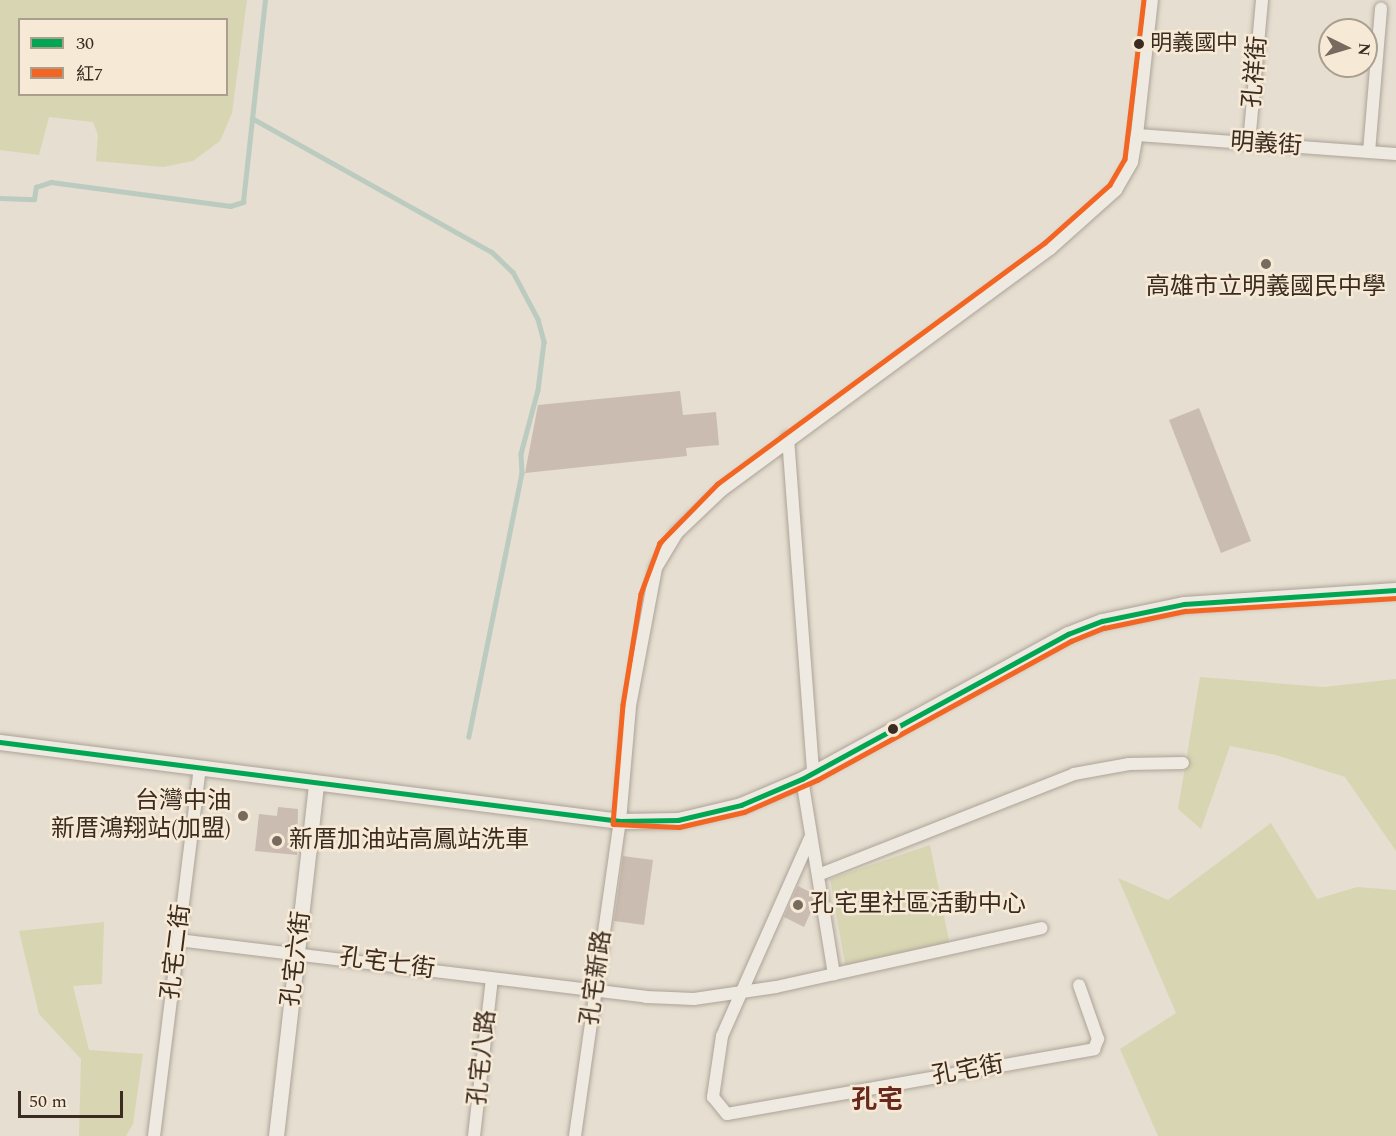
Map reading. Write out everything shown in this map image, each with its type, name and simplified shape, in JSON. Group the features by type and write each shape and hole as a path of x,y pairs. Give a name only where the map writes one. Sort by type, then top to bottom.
{"street":[{"name":"孔宅新路","path":"575,1136 620,821 630,706 656,568 689,520 788,438 1087,219 1126,175 1137,135 1152,0"},
{"name":"孔祥街","path":"1249,143 1262,0"},
{"path":"1369,152 1381,9"},
{"name":"明義街","path":"1137,135 1396,154"},
{"path":"788,438 811,836 834,974"},
{"path":"0,742 620,821 706,815 808,776 1068,634 1102,621 1184,604 1396,590"},
{"path":"818,875 1074,774 1129,764 1183,763"},
{"name":"孔宅二街","path":"154,1136 200,767"},
{"name":"孔宅六街","path":"276,1136 316,783"},
{"name":"孔宅街","path":"811,836 737,993 723,1036 713,1097 727,1114 736,1115 1094,1049 1098,1039 1079,985"},
{"path":"595,991 694,999 737,993 1042,928"},
{"name":"孔宅七街","path":"178,940 298,951 492,979 595,991"},
{"name":"孔宅八路","path":"474,1136 492,979"}],"shaded area":[{"path":"0,0 247,0 232,113 220,141 193,161 163,167 96,161 98,135 93,122 49,117 39,155 0,150"},
{"path":"1200,677 1323,687 1396,679 1396,851 1345,777 1276,755 1230,746 1201,829 1178,809"},
{"path":"1271,823 1317,899 1357,887 1396,890 1396,1136 1158,1136 1120,1049 1176,1013 1118,878 1168,900"},
{"path":"930,845 950,946 846,969 830,879"},
{"path":"104,922 102,984 73,986 89,1050 143,1054 133,1124 126,1136 79,1136 81,1059 39,1014 19,931"}],"building":[{"path":"680,391 683,415 716,412 719,445 686,448 687,456 525,473 538,405"},
{"path":"1199,408 1251,541 1221,553 1169,420"},
{"name":"新厝加油站高鳳站洗車","path":"278,807 298,809 297,855 255,851 259,814 277,816"},
{"path":"623,856 653,860 644,925 614,921"},
{"name":"孔宅里社區活動中心","path":"798,886 812,893 814,905 804,927 784,917"}],"waterway":[{"path":"0,198 34,199 36,187 51,182 230,206 243,202 265,0"},
{"path":"252,118 492,252 513,272 538,319 544,342 538,390 521,454 522,473 469,737"}],"transit line":[{"name":"紅7","path":"1144,0 1125,159 1110,185 1045,243 718,484 660,543 641,594 623,705 613,824 679,827 744,812 817,780 1071,641 1104,628 1185,611 1396,598"},
{"name":"30","path":"0,742 620,821 678,820 741,805 802,779 1068,634 1102,621 1184,604 1396,590"}],"place":[{"name":"明義國中","path":"1139,44"},
{"name":"高雄市立明義國民中學","path":"1266,264"},
{"name":"台灣中油 新厝鴻翔站(加盟)","path":"243,816"},
{"name":"新厝加油站高鳳站洗車","path":"277,841"},
{"name":"孔宅里社區活動中心","path":"798,905"}],"district":[{"name":"孔宅","path":"877,1101"}]}
